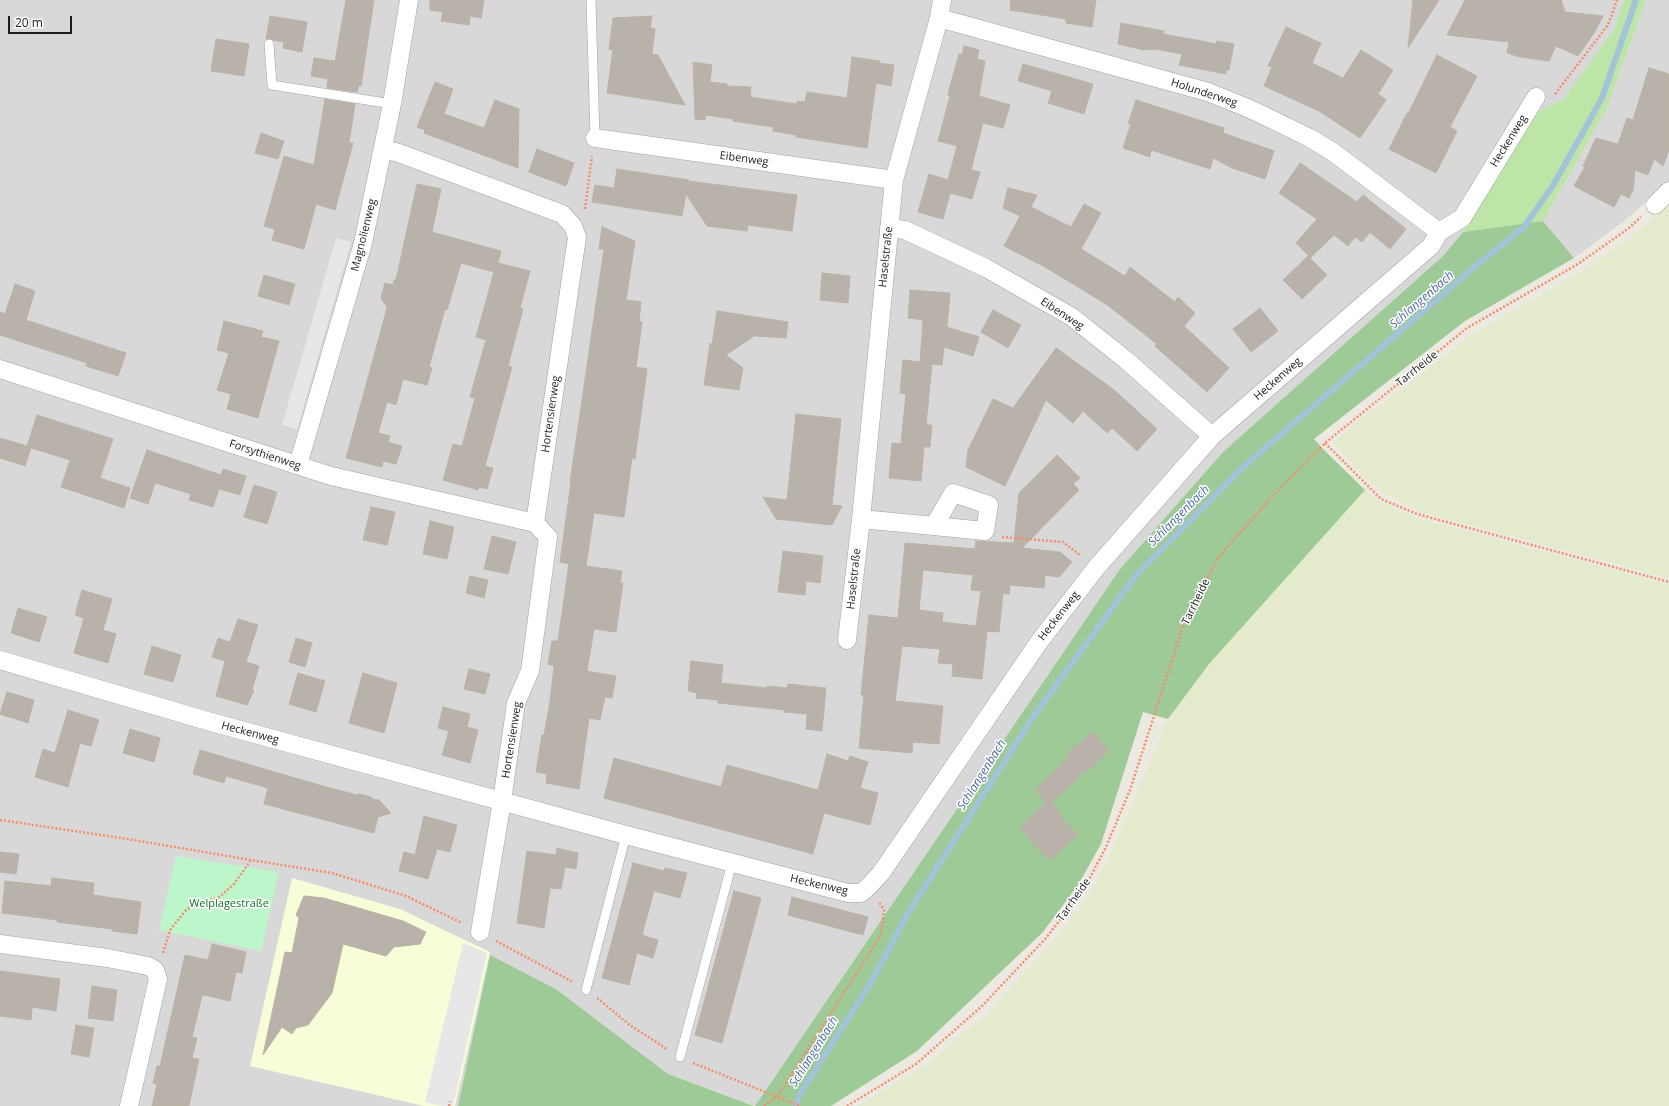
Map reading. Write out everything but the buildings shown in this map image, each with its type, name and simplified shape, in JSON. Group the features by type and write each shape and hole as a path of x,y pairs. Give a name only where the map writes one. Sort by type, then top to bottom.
{"street":[{"name":"Magnolienweg","path":"298,465 364,243 392,104 409,0"},
{"name":"Haselstraße","path":"847,640 861,519 894,180 939,18 942,0"},
{"name":"Holunderweg","path":"939,18 1208,92 1250,109 1310,138 1333,152 1439,232"},
{"name":"Heckenweg","path":"0,660 211,722 626,835 848,893 861,893 881,873 1039,642 1096,568 1212,436 1431,246 1439,232 1462,218 1536,97"},
{"name":"Eibenweg","path":"595,138 894,180"},
{"path":"383,150 399,153 562,214 573,226"},
{"path":"1655,205 1669,191"},
{"name":"Hortensienweg","path":"502,801 516,703 530,671 548,537 536,523 577,237 573,226"},
{"name":"Eibenweg","path":"889,228 905,230 986,268 1072,317 1126,360 1212,436"},
{"name":"Forsythienweg","path":"0,368 332,476 536,523"},
{"path":"861,519 985,531 989,505 954,493 934,526"},
{"path":"480,932 502,801"},
{"path":"0,944 107,958 148,966 156,970 158,979 129,1106"}],"lane":[{"path":"591,0 595,138"},
{"path":"269,44 272,85 392,104"},
{"path":"586,990 626,835"},
{"path":"680,1057 732,863"}],"path":[{"path":"1536,97 1544,99 1556,93 1608,25 1617,0"},
{"path":"573,226 583,222 595,138"},
{"name":"Tarrheide","path":"847,1106 916,1064 982,1006 1046,938 1084,889 1106,847 1130,790 1187,614 1220,555 1270,499 1325,443 1467,328 1578,264 1629,228 1655,205"},
{"path":"1325,443 1381,499 1417,514 1669,582"},
{"path":"985,531 995,536 1063,542 1096,568"},
{"path":"0,820 128,839 339,875 406,896 480,932 586,990 631,1026 680,1057 800,1106"},
{"path":"156,970 170,930 187,909 219,897 234,884 251,860"},
{"path":"764,1106 777,1097 881,935 884,910 869,886"},
{"path":"449,1106 450,1101"}],"shaded area":[{"path":"0,0 1624,0 1615,28 1564,99 1537,112 1463,232 1443,256 1223,452 1120,569 755,1106 668,1074 556,989 490,955 458,1106 0,1106"},
{"path":"1646,0 1669,0 1669,182 1624,221 1574,258 1543,221 1607,108"},
{"path":"1669,204 1669,578 1421,512 1386,494 1365,478 1333,442 1473,334 1583,271 1635,235"},
{"path":"336,238 351,242 297,429 282,425"},
{"path":"1365,490 1379,502 1416,518 1669,585 1669,1106 858,1106 922,1068 986,1015 1052,943 1090,894 1112,852 1168,719 1209,664"},
{"path":"292,878 400,909 490,952 455,1106 424,1106 250,1066"},
{"path":"463,943 487,953 453,1106 443,1106 425,1102"}],"green space":[{"path":"1624,0 1646,0 1607,108 1543,221 1463,232 1537,112 1564,99 1615,28"},
{"path":"1543,221 1574,258 1465,321 1314,439 1365,490 1209,664 1168,719 1143,712 1101,844 1078,885 1043,932 917,1051 831,1106 755,1106 1120,569 1223,452 1443,256 1463,232"},
{"name":"Welplagestraße","path":"176,856 279,872 261,951 159,930"},
{"path":"490,955 556,989 668,1074 754,1106 458,1106"}],"waterway":[{"name":"Schlangenbach","path":"796,1106 799,1096 873,979 908,913 1031,720 1137,574 1242,468 1478,264 1524,227 1554,184 1602,98 1636,0"}]}
